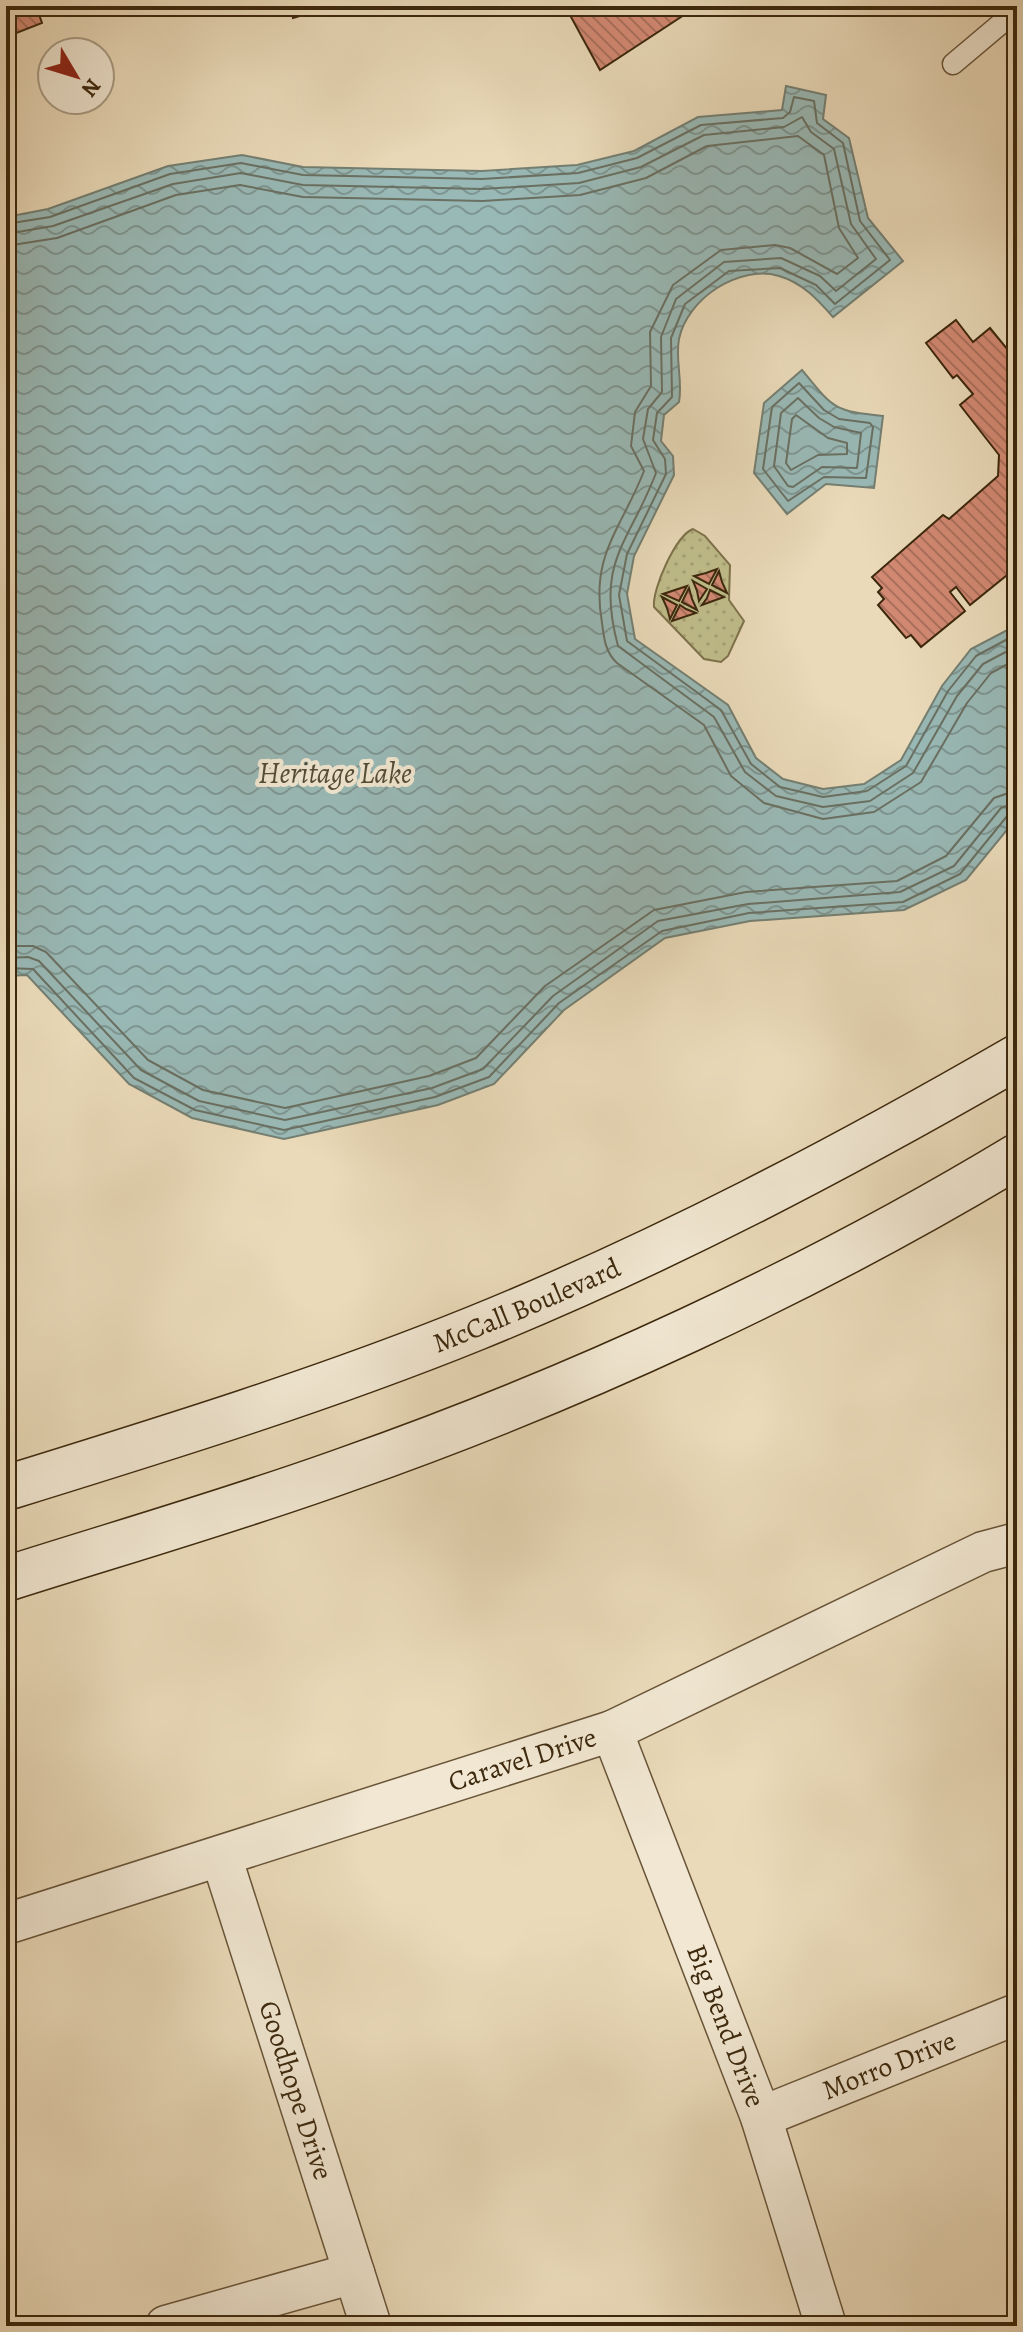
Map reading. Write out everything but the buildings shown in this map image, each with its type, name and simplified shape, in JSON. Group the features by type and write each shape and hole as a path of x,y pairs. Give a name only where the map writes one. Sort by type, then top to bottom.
{"main road":[{"name":"McCall Boulevard","path":"6,1488 288,1397 476,1328 773,1192 1017,1057"},
{"path":"6,1579 344,1471 480,1419 722,1313 892,1228 1017,1156"}],"street":[{"name":"Caravel Drive","path":"6,1924 612,1731 983,1552 1017,1543"},
{"name":"Big Bend Drive","path":"612,1731 761,2117 826,2326"},
{"name":"Goodhope Drive","path":"221,1856 371,2326"},
{"name":"Morro Drive","path":"761,2117 1017,2014"},
{"path":"166,2326 354,2273"}],"lane":[{"path":"953,64 1017,10"}],"shaded area":[{"path":"693,529 705,536 730,565 729,600 744,621 728,656 721,662 704,659 654,607 666,564 679,541"}],"water":[{"name":"Heritage Lake","path":"786,86 826,95 823,119 849,138 868,218 903,261 833,317 816,298 795,283 764,274 732,280 704,298 692,311 679,339 679,402 664,415 661,441 673,456 674,475 634,556 627,594 635,639 728,705 756,758 783,779 823,789 864,784 901,760 942,686 971,649 1017,625 1017,813 1011,825 966,880 904,910 750,921 665,938 564,1010 494,1084 438,1105 284,1139 192,1118 129,1084 27,975 6,976 6,217 48,209 168,166 242,155 303,167 482,171 577,165 634,151 698,117 782,110"},
{"path":"802,370 835,405 854,412 883,416 874,488 826,484 787,514 754,473 764,403"}]}
